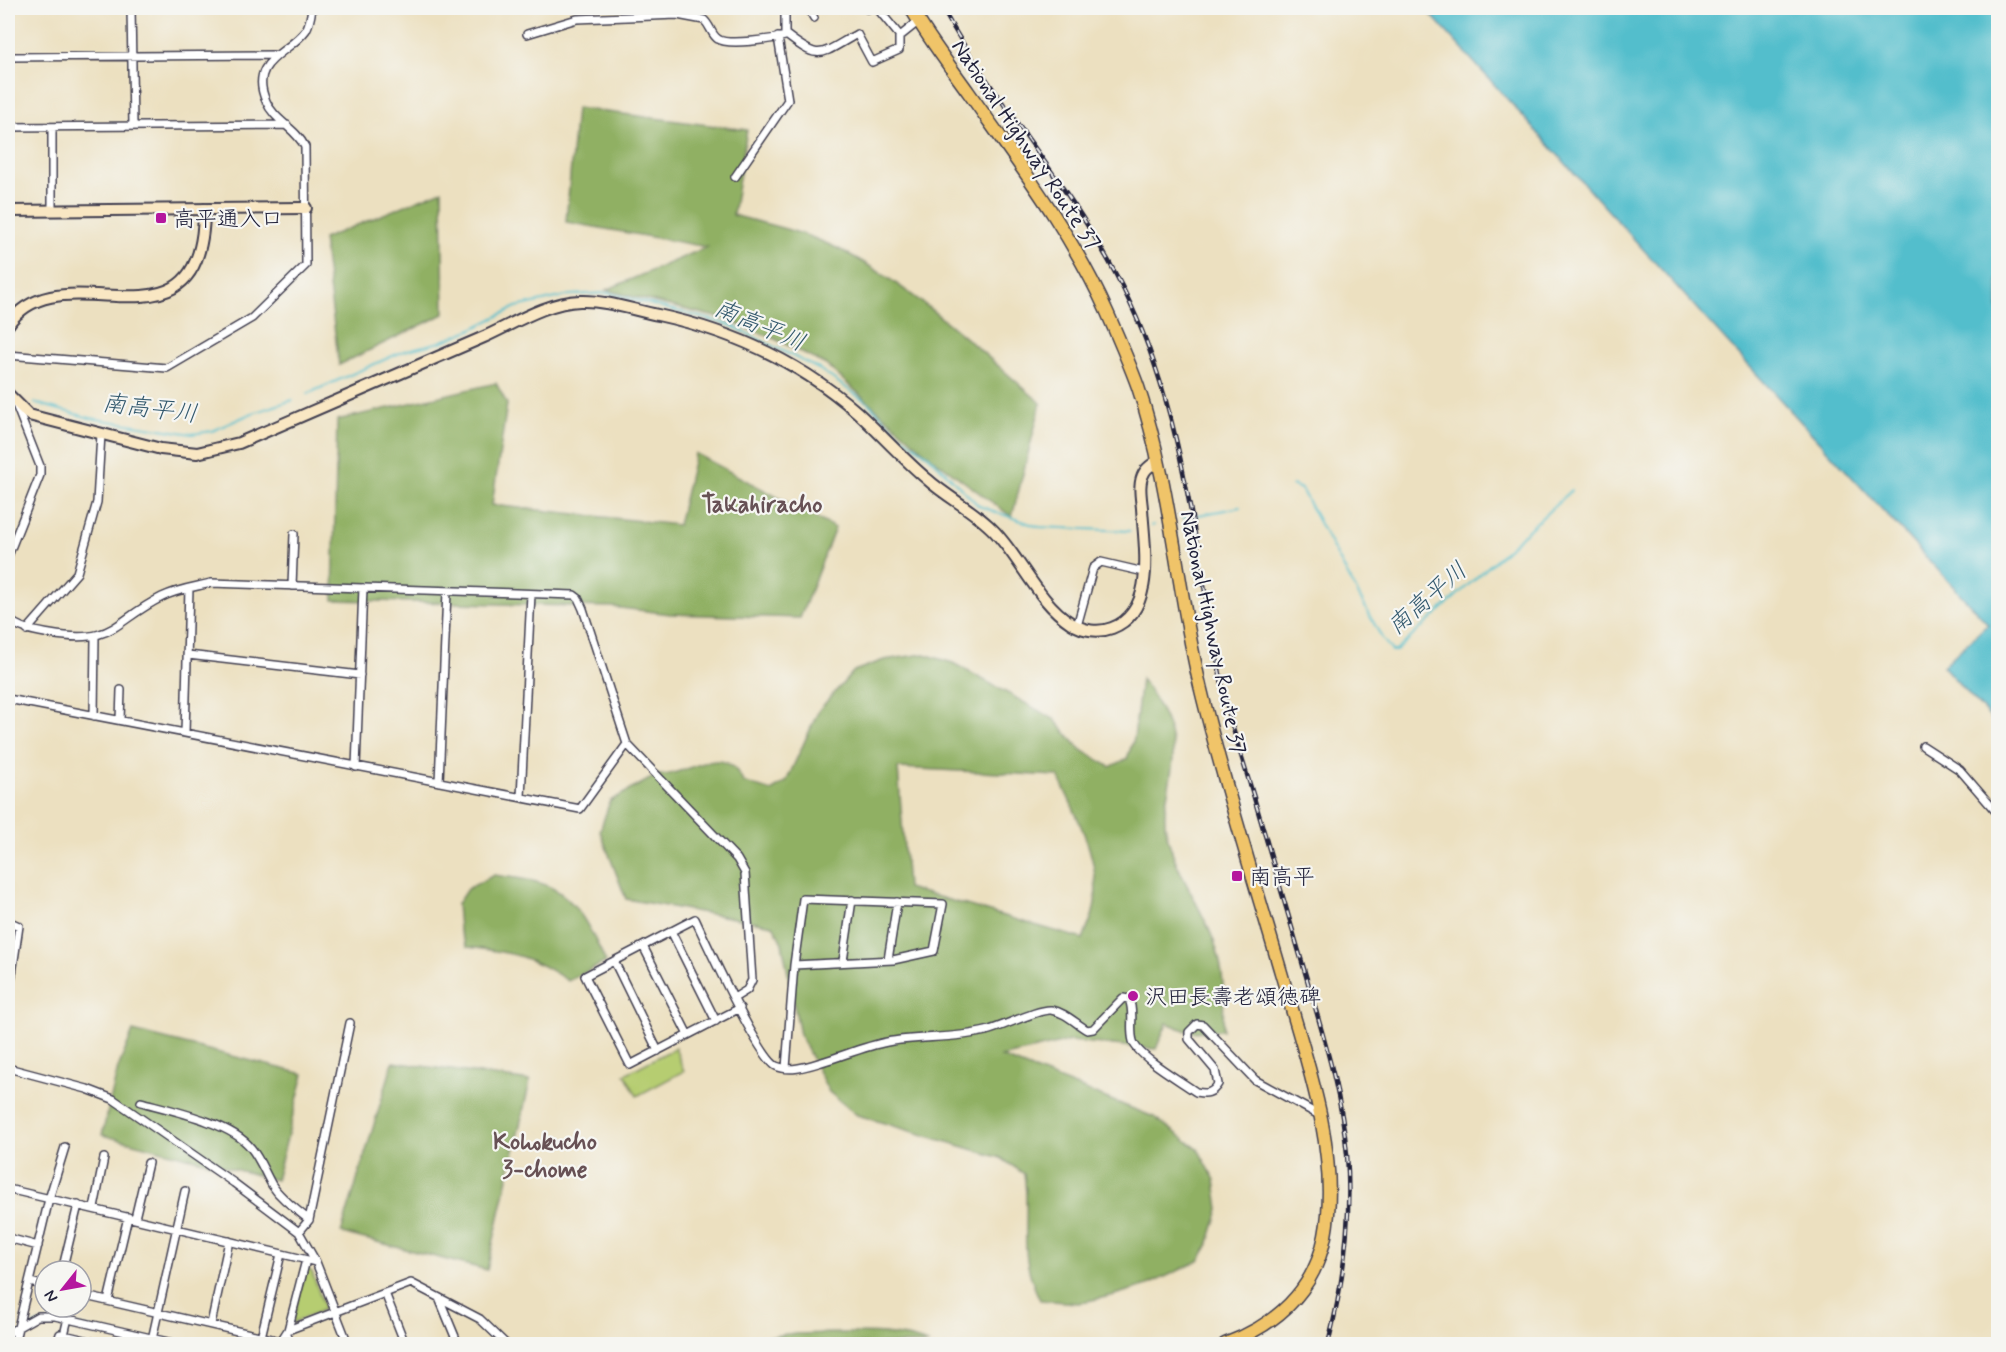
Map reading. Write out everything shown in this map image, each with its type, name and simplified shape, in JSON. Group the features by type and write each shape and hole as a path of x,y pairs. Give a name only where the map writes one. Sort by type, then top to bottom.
{"highway":[{"name":"National Highway Route 37","path":"911,8 1046,201 1077,252 1106,309 1138,387 1157,461 1200,684 1310,1072 1319,1115 1328,1197 1325,1234 1317,1263 1301,1294 1291,1305 1265,1325 1225,1344"}],"street":[{"path":"131,8 133,125"},
{"path":"8,355 167,368 252,318 306,265 305,147 271,110 262,88 267,65 273,55 305,31 312,8"},
{"path":"735,177 788,100 782,36 785,13 788,8"},
{"path":"808,8 814,18"},
{"path":"527,34 577,19 677,15 704,20 716,39 721,41 782,36 809,53 821,53 857,34 872,62 899,50 900,36 877,8"},
{"path":"900,36 919,21"},
{"path":"8,57 273,55"},
{"path":"8,127 287,125"},
{"path":"52,128 52,210"},
{"path":"8,211 306,208"},
{"path":"8,325 21,310 42,298 152,296 175,286 190,273 201,253 204,209"},
{"path":"16,405 29,415 49,422 178,452 197,453 225,448 531,316 580,301 611,304 687,321 744,340 772,353 828,389 930,482 964,505 992,529 1048,602 1077,626 1094,631 1106,630 1129,618 1142,597 1144,572 1140,484 1144,471 1157,461"},
{"path":"8,394 16,405 40,466 40,475 8,556"},
{"path":"27,630 77,573 97,502 101,434"},
{"path":"292,586 294,534"},
{"path":"1077,626 1093,568 1101,562 1144,572"},
{"path":"8,619 27,630 74,638 95,637 110,631 161,597 211,583 574,595 578,598 627,744 737,860 745,873 753,980 747,990 734,998"},
{"path":"185,733 189,588"},
{"path":"356,767 363,588"},
{"path":"439,782 447,592"},
{"path":"521,797 531,594"},
{"path":"94,716 95,637"},
{"path":"188,655 360,675"},
{"path":"120,720 121,690"},
{"path":"8,699 580,809 627,744"},
{"path":"1923,746 1960,770 1998,814"},
{"path":"786,1068 794,965 802,899 943,904 934,951 888,960 794,965"},
{"path":"843,961 852,900"},
{"path":"888,960 897,902"},
{"path":"740,1008 630,1065 585,976 695,919 740,1008 756,1044 775,1065 786,1068 802,1067 887,1042 969,1035 1014,1023 1038,1012 1050,1010 1064,1014 1087,1030 1094,1029 1123,998 1129,999 1133,1008 1132,1035 1136,1049 1196,1092 1206,1094 1214,1091 1218,1084 1215,1070 1189,1038 1189,1032 1197,1024 1203,1025 1255,1080 1319,1115"},
{"path":"8,921 20,926 8,1001"},
{"path":"671,931 716,1021"},
{"path":"643,946 688,1035"},
{"path":"614,961 658,1051"},
{"path":"299,1232 309,1220 350,1023"},
{"path":"8,1068 87,1089 113,1099 234,1183 299,1232 316,1262 348,1344"},
{"path":"141,1102 187,1115 234,1134 251,1147 273,1187 309,1220"},
{"path":"14,1344 49,1199 65,1147"},
{"path":"94,1208 104,1158"},
{"path":"108,1301 148,1163"},
{"path":"8,1189 316,1262"},
{"path":"152,1342 179,1228 185,1191"},
{"path":"65,1259 78,1205"},
{"path":"8,1238 38,1246"},
{"path":"212,1324 230,1241"},
{"path":"261,1337 281,1254"},
{"path":"93,1297 158,1314 212,1324 280,1343 287,1331 306,1260"},
{"path":"287,1331 411,1283 480,1319 506,1344"},
{"path":"385,1293 405,1344"},
{"path":"439,1298 458,1344"},
{"path":"8,1332 18,1329 33,1319"},
{"path":"64,1334 68,1319"},
{"path":"72,1319 152,1342 177,1344"},
{"path":"287,1331 291,1344"},
{"path":"57,1344 60,1334 102,1344"}],"green space":[{"path":"576,108 747,130 733,215 806,235 845,252 875,269 934,312 1041,403 1012,517 932,458 826,365 773,338 724,319 606,290 707,247 566,222"},
{"path":"442,190 444,314 339,365 323,239"},
{"path":"496,383 507,404 492,505 678,525 695,453 835,528 800,618 671,614 612,607 333,600 337,420"},
{"path":"924,654 953,663 1054,719 1080,749 1110,767 1127,759 1134,738 1141,679 1163,714 1170,733 1173,753 1165,811 1166,830 1175,860 1209,930 1221,965 1223,1030 1189,1032 1167,1023 1156,1049 1070,1041 1001,1057 1154,1117 1198,1149 1215,1180 1219,1209 1208,1246 1199,1261 1148,1285 1111,1296 1078,1303 1040,1300 1032,1282 1026,1251 1024,1174 1001,1158 857,1115 829,1092 800,1035 782,943 773,925 626,899 600,831 610,801 657,775 716,761 726,763 735,769 743,782 771,791 786,782 819,710 854,671 884,660","holes":["898,768 1058,776 1081,825 1095,878 1096,896 1093,913 1083,939 907,888"]},
{"path":"494,875 524,879 552,888 562,894 585,920 606,962 568,981 521,956 467,947 459,929 457,904 467,889"},
{"path":"133,1031 304,1074 276,1180 102,1135 118,1068"},
{"path":"675,1048 684,1071 637,1096 625,1074"},
{"path":"393,1062 530,1081 487,1270 341,1233"},
{"path":"306,1268 312,1272 324,1307 323,1310 292,1323"},
{"path":"787,1334 879,1334 914,1339 929,1344 758,1344 758,1338"}],"water":[{"path":"1425,8 1998,8 1998,726 1943,666 1988,624 1726,341"}],"waterway":[{"name":"南高平川","path":"307,394 404,351 440,342 470,330 516,307 570,295 608,293 730,325 819,369 868,403 897,433 929,456 979,506 1039,527 1130,531"},
{"name":"南高平川","path":"35,403 90,418 192,434 212,431 250,414 293,400"},
{"name":"南高平川","path":"1292,485 1301,489 1382,638 1392,651 1396,651 1572,490"},
{"name":"南高平川","path":"1183,518 1240,507"},
{"path":"18,1335 37,1324 57,1321 149,1344"}],"railway":[{"path":"942,8 964,46 1064,189 1110,263 1150,350 1165,398 1178,448 1228,711 1322,1032 1341,1113 1347,1154 1347,1226 1342,1273 1328,1344"}],"place":[{"name":"高平通入口","path":"161,218"},
{"name":"南高平","path":"1237,876"},
{"name":"沢田長壽老頌徳碑","path":"1133,996"}],"district":[{"name":"Takahiracho","path":"762,504"},
{"name":"Kohokucho 3-chome","path":"545,1155"}]}
